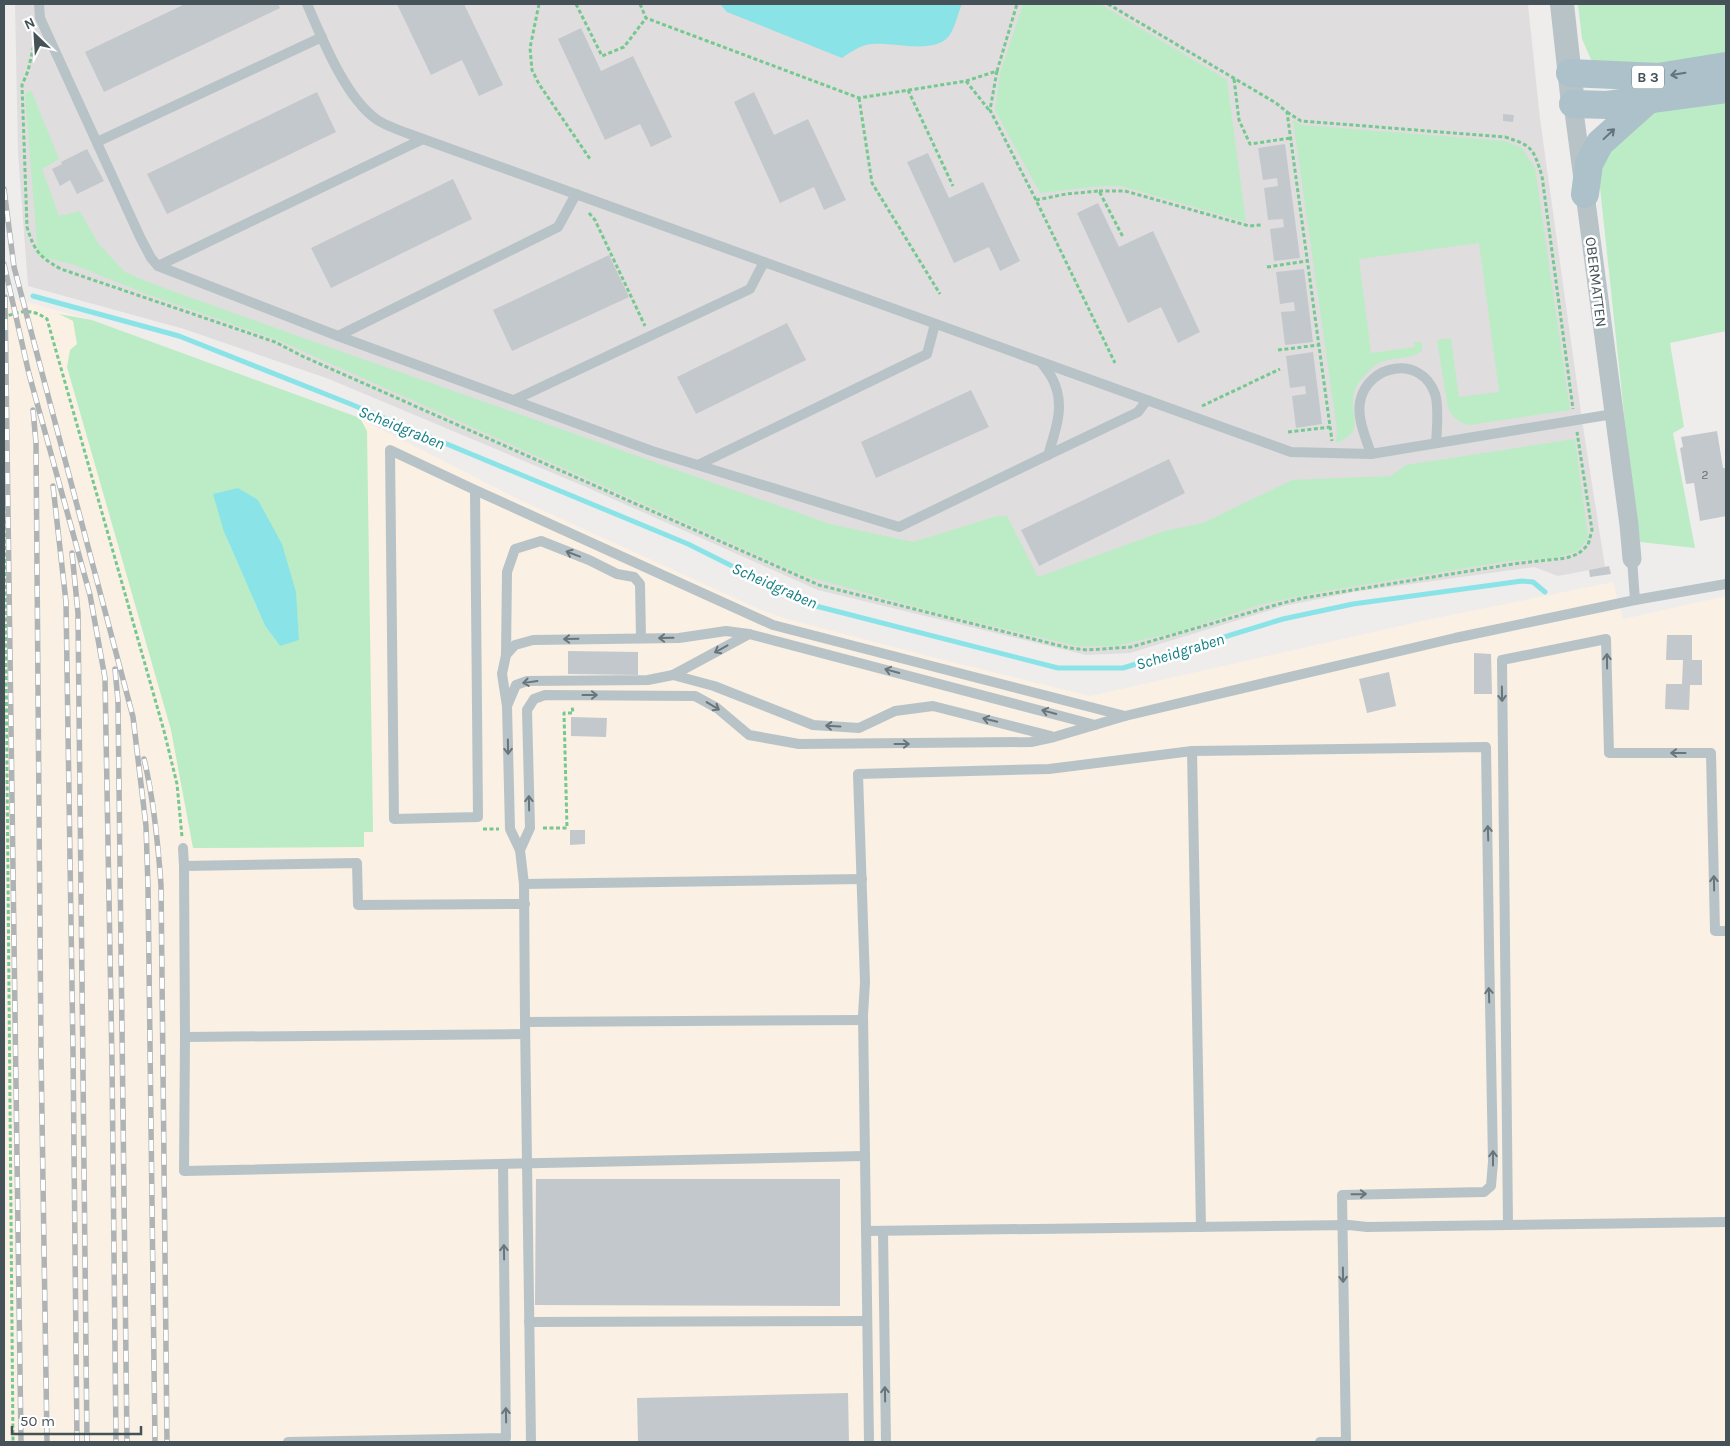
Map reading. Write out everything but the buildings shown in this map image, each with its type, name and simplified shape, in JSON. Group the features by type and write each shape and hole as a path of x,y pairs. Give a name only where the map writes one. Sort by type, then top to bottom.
{"main road":[{"name":"B 3","path":"1570,73 1658,78 1726,66"},
{"name":"B 3","path":"1573,104 1607,105 1726,89"},
{"path":"1584,194 1589,164 1600,143 1648,100"}],"street":[{"name":"OBERMATTEN","path":"1562,4 1584,194 1629,525 1632,560"}],"lane":[{"path":"39,4 40,18 140,237 151,258 158,266 338,336 652,451 899,526 1138,412 1147,400"},
{"path":"307,4 354,97 376,120 423,139 1291,452 1371,454 1575,422 1614,414"},
{"path":"98,142 322,37"},
{"path":"158,266 423,139"},
{"path":"338,336 558,228 576,194"},
{"path":"514,400 750,289 764,262"},
{"path":"698,465 927,354 935,324"},
{"path":"1040,362 1053,378 1059,400 1059,420 1048,455"},
{"path":"1371,454 1360,410 1360,401 1364,390 1371,380 1380,374 1404,367 1420,372 1436,395 1436,443"},
{"path":"475,490 478,816 394,819 390,450 773,625 1126,716"},
{"path":"531,1442 525,904 520,850 510,829 507,706 502,674 506,655 507,572 515,549 541,541 589,560 617,574 634,577 640,584 641,638"},
{"path":"1632,560 1636,600"},
{"path":"520,850 530,828 527,710 534,699 545,695 695,696 717,708 749,735 800,744 1031,742 1126,716 1455,638 1636,600 1726,584"},
{"path":"506,655 515,645 533,640 679,638 726,631 749,634 1096,725"},
{"path":"507,706 516,685 527,680 648,680 673,675 749,634"},
{"path":"1508,1225 1502,660 1606,639 1609,754 1711,753 1715,931 1726,931"},
{"path":"673,675 714,686 812,725 859,728 895,711 933,706 1054,737"},
{"path":"869,1442 864,1156 863,1020 865,982 858,774 1049,769 1192,751 1486,747 1493,1162 1491,1186 1484,1192 1342,1195 1346,1442 1320,1442"},
{"path":"1192,751 1201,1227"},
{"path":"183,848 184,1171 864,1156"},
{"path":"184,866 357,863 358,905 525,904"},
{"path":"524,884 862,879"},
{"path":"525,1022 863,1020"},
{"path":"185,1037 525,1034"},
{"path":"288,1442 506,1440 503,1164"},
{"path":"866,1231 1726,1222"},
{"path":"883,1230 886,1442"},
{"path":"529,1322 867,1321"}],"path":[{"path":"539,4 530,48 532,70 539,84 590,159"},
{"path":"576,4 602,56 624,47 646,18"},
{"path":"640,4 646,18 859,98 966,81 997,71"},
{"path":"990,110 997,71 1017,4"},
{"path":"40,18 28,71 22,85 27,227 33,246 46,261 61,269 275,342 302,356 819,585 1070,648 1087,650 1131,647 1303,598 1513,564 1566,558 1578,554 1588,545 1592,530 1575,422 1542,176 1536,158 1527,144 1505,137 1301,121 1276,103 1108,4"},
{"path":"1234,79 1239,120 1250,144 1291,138"},
{"path":"966,81 990,110 1115,363"},
{"path":"908,90 953,186"},
{"path":"859,98 872,183 940,294"},
{"path":"1287,112 1333,453"},
{"path":"1099,191 1123,237"},
{"path":"1036,200 1066,194 1125,191 1249,226 1261,225"},
{"path":"576,194 595,220 650,335"},
{"path":"1266,267 1307,262"},
{"path":"4,320 7,316 25,311 36,312 46,319 164,731 176,784 183,848"},
{"path":"1278,350 1318,345"},
{"path":"1185,414 1280,369"},
{"path":"1288,432 1330,427"},
{"path":"4,429 13,1442"}],"shaded area":[{"path":"15,4 1528,4 1540,119 1582,420 1605,567 1558,576 1534,567 1354,592 1284,606 1130,653 1086,655 818,590 586,487 329,379 184,329 28,286 18,153"},
{"path":"4,296 92,320 359,418 520,500 761,610 787,619 936,658 1090,696 1431,619 1613,582 1623,619 1726,596 1726,1442 4,1442"}],"green space":[{"path":"1023,4 1100,4 1227,80 1246,222 1121,186 1101,186 1040,193 995,110 1000,73"},
{"path":"1578,4 1726,4 1726,57 1672,65 1593,64 1582,39"},
{"path":"31,90 59,159 42,169 59,216 80,211 98,243 125,272 153,284 309,340 830,524 913,542 997,516 1007,516 1038,577 1164,531 1203,523 1292,480 1391,476 1406,465 1575,439 1588,538 1578,551 1555,558 1509,561 1326,591 1262,604 1181,631 1115,646 1077,646 941,614 802,575 280,341 149,295 72,264 38,256 25,94"},
{"path":"1726,99 1726,331 1670,343 1684,427 1673,433 1695,548 1640,542 1626,432 1597,159 1658,108"},
{"path":"1293,120 1301,125 1505,141 1522,148 1535,168 1570,410 1469,425 1456,419 1448,408 1437,340 1451,338 1459,397 1499,392 1479,243 1359,259 1371,353 1415,347 1414,342 1422,342 1422,350 1412,356 1379,363 1364,376 1354,392 1354,428 1345,439 1336,443 1337,430"},
{"path":"59,314 92,320 360,418 367,431 373,832 364,832 364,847 193,848 171,730 67,367 70,350 77,344 73,321","holes":["224,532 280,646 265,626"]}],"water":[{"path":"720,4 962,4 951,33 945,40 926,46 869,44 842,58 727,12"},
{"path":"238,488 258,500 282,544 296,592 299,640 280,646 265,626 224,532 213,494"}],"waterway":[{"name":"Scheidgraben","path":"33,296 179,336 348,403 688,544 808,604 1058,668 1123,668 1283,619 1353,604 1522,581 1533,582 1545,592"}],"railway":[{"path":"4,189 14,267 133,717 146,826 148,886 155,1442"},
{"path":"4,264 29,374 90,595 105,678 116,1442"},
{"path":"5,297 21,1442"},
{"path":"33,410 36,443 41,1052 47,1442"},
{"path":"53,486 66,602 77,1442"},
{"path":"72,553 78,613 87,1442"},
{"path":"115,669 118,701 127,1442"},
{"path":"144,759 155,822 161,885 167,1442"}]}
